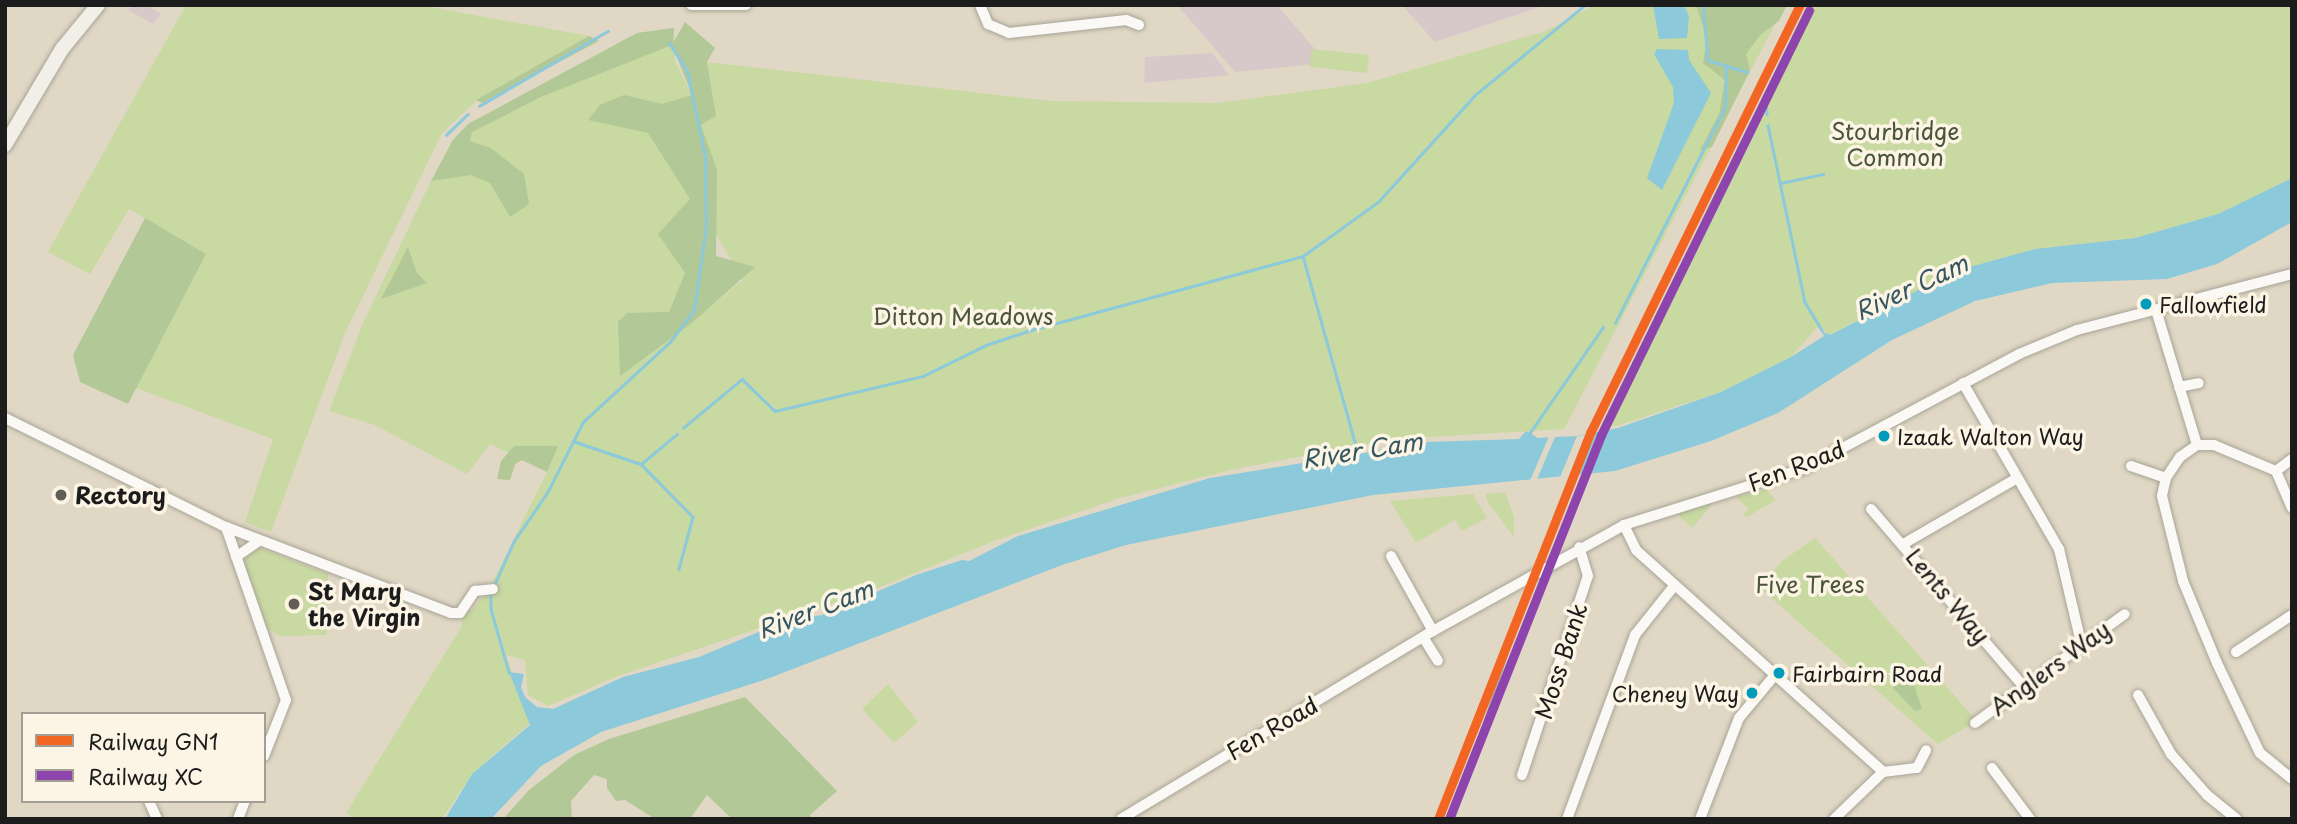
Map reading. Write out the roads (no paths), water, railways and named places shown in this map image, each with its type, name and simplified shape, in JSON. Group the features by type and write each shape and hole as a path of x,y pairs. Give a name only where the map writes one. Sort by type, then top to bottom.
{"main road":[{"path":"5,145 62,50 98,5"}],"street":[{"path":"691,5 746,5"},
{"path":"980,5 988,24 1009,33 1126,20 1139,25"},
{"name":"Fen Road","path":"1121,819 1428,634 1579,547 1624,525 1803,469 1963,383 2077,330 2292,274"},
{"path":"2156,310 2197,445"},
{"path":"1963,383 2059,549 2081,643"},
{"path":"2179,387 2199,383"},
{"path":"5,418 226,527 451,613 460,613 475,591 493,589"},
{"path":"2292,508 2276,471 2233,449 2197,445 2180,457 2166,478 2162,496 2183,581 2227,657 2260,753 2292,779"},
{"path":"2276,471 2292,459"},
{"path":"2131,466 2166,478"},
{"path":"1905,543 2017,478"},
{"name":"Lents Way","path":"1871,509 1905,543 2023,686"},
{"path":"1624,525 1636,550 1883,772"},
{"path":"226,527 286,700 266,751"},
{"path":"236,557 260,540"},
{"name":"Moss Bank","path":"1522,775 1588,576 1579,547"},
{"path":"1391,556 1438,661"},
{"path":"1567,819 1635,635 1674,586"},
{"name":"Anglers Way","path":"1975,723 2081,643 2125,614"},
{"path":"2227,657 2292,615"},
{"path":"1700,819 1739,718 1775,675"},
{"path":"2138,695 2171,754 2207,795 2237,819"},
{"path":"1834,819 1883,772 1917,768 1926,750"},
{"path":"1992,768 2030,819"}],"water":[{"path":"1653,5 1684,5 1689,16 1687,38 1659,39"},
{"path":"1657,49 1688,50 1689,60 1711,93 1662,190 1647,178 1674,103 1673,87 1654,54"},
{"path":"2292,178 2292,222 2217,264 2167,279 2052,283 1975,301 1892,340 1778,413 1711,441 1615,471 1373,495 1126,545 1062,565 767,679 601,732 541,766 491,819 445,819 472,774 530,725 509,672 524,674 521,687 525,697 537,707 553,709 623,677 699,657 787,620 822,615 916,575 962,560 969,561 1018,536 1210,478 1377,451 1396,443 1519,439 1526,431 1538,438 1577,436 1618,428 1721,392 1791,357 1824,336 1821,331 1830,335 1955,271 2035,249 2135,238 2218,214"}],"waterway":[{"path":"683,428 742,379 775,411 923,376 986,345 1031,330 1303,256 1378,202 1475,95 1585,5"},
{"path":"1703,5 1708,60 1747,72"},
{"path":"479,106 608,31"},
{"path":"495,583 514,541 547,493 583,422 670,342 694,310 706,227 705,157 687,71 669,43"},
{"path":"1615,323 1725,107 1726,67"},
{"path":"1765,95 1767,114"},
{"path":"446,135 468,114"},
{"path":"1768,125 1805,302 1822,330"},
{"path":"1781,183 1823,174"},
{"name":"River Cam","path":"1303,256 1357,450"},
{"path":"1529,434 1603,327"},
{"path":"573,441 641,464 677,434"},
{"path":"641,464 693,517 679,569"},
{"path":"491,594 491,609 509,672"}],"railway":[{"path":"1453,819 1522,606"}],"rail line":[{"name":"GN1","path":"1438,819 1591,431 1800,5"},
{"name":"XC","path":"1449,819 1601,435 1809,10"}],"place":[{"name":"Fallowfield","path":"2146,304"},
{"name":"Izaak Walton Way","path":"1884,436"},
{"name":"Rectory","path":"61,495"},
{"name":"St Mary the Virgin","path":"294,604"},
{"name":"Fairbairn Road","path":"1779,673"},
{"name":"Cheney Way","path":"1752,693"}],"park label":[{"name":"Stourbridge Common","path":"1895,144"},
{"name":"Ditton Meadows","path":"963,316"},
{"name":"Five Trees","path":"1810,584"}]}
